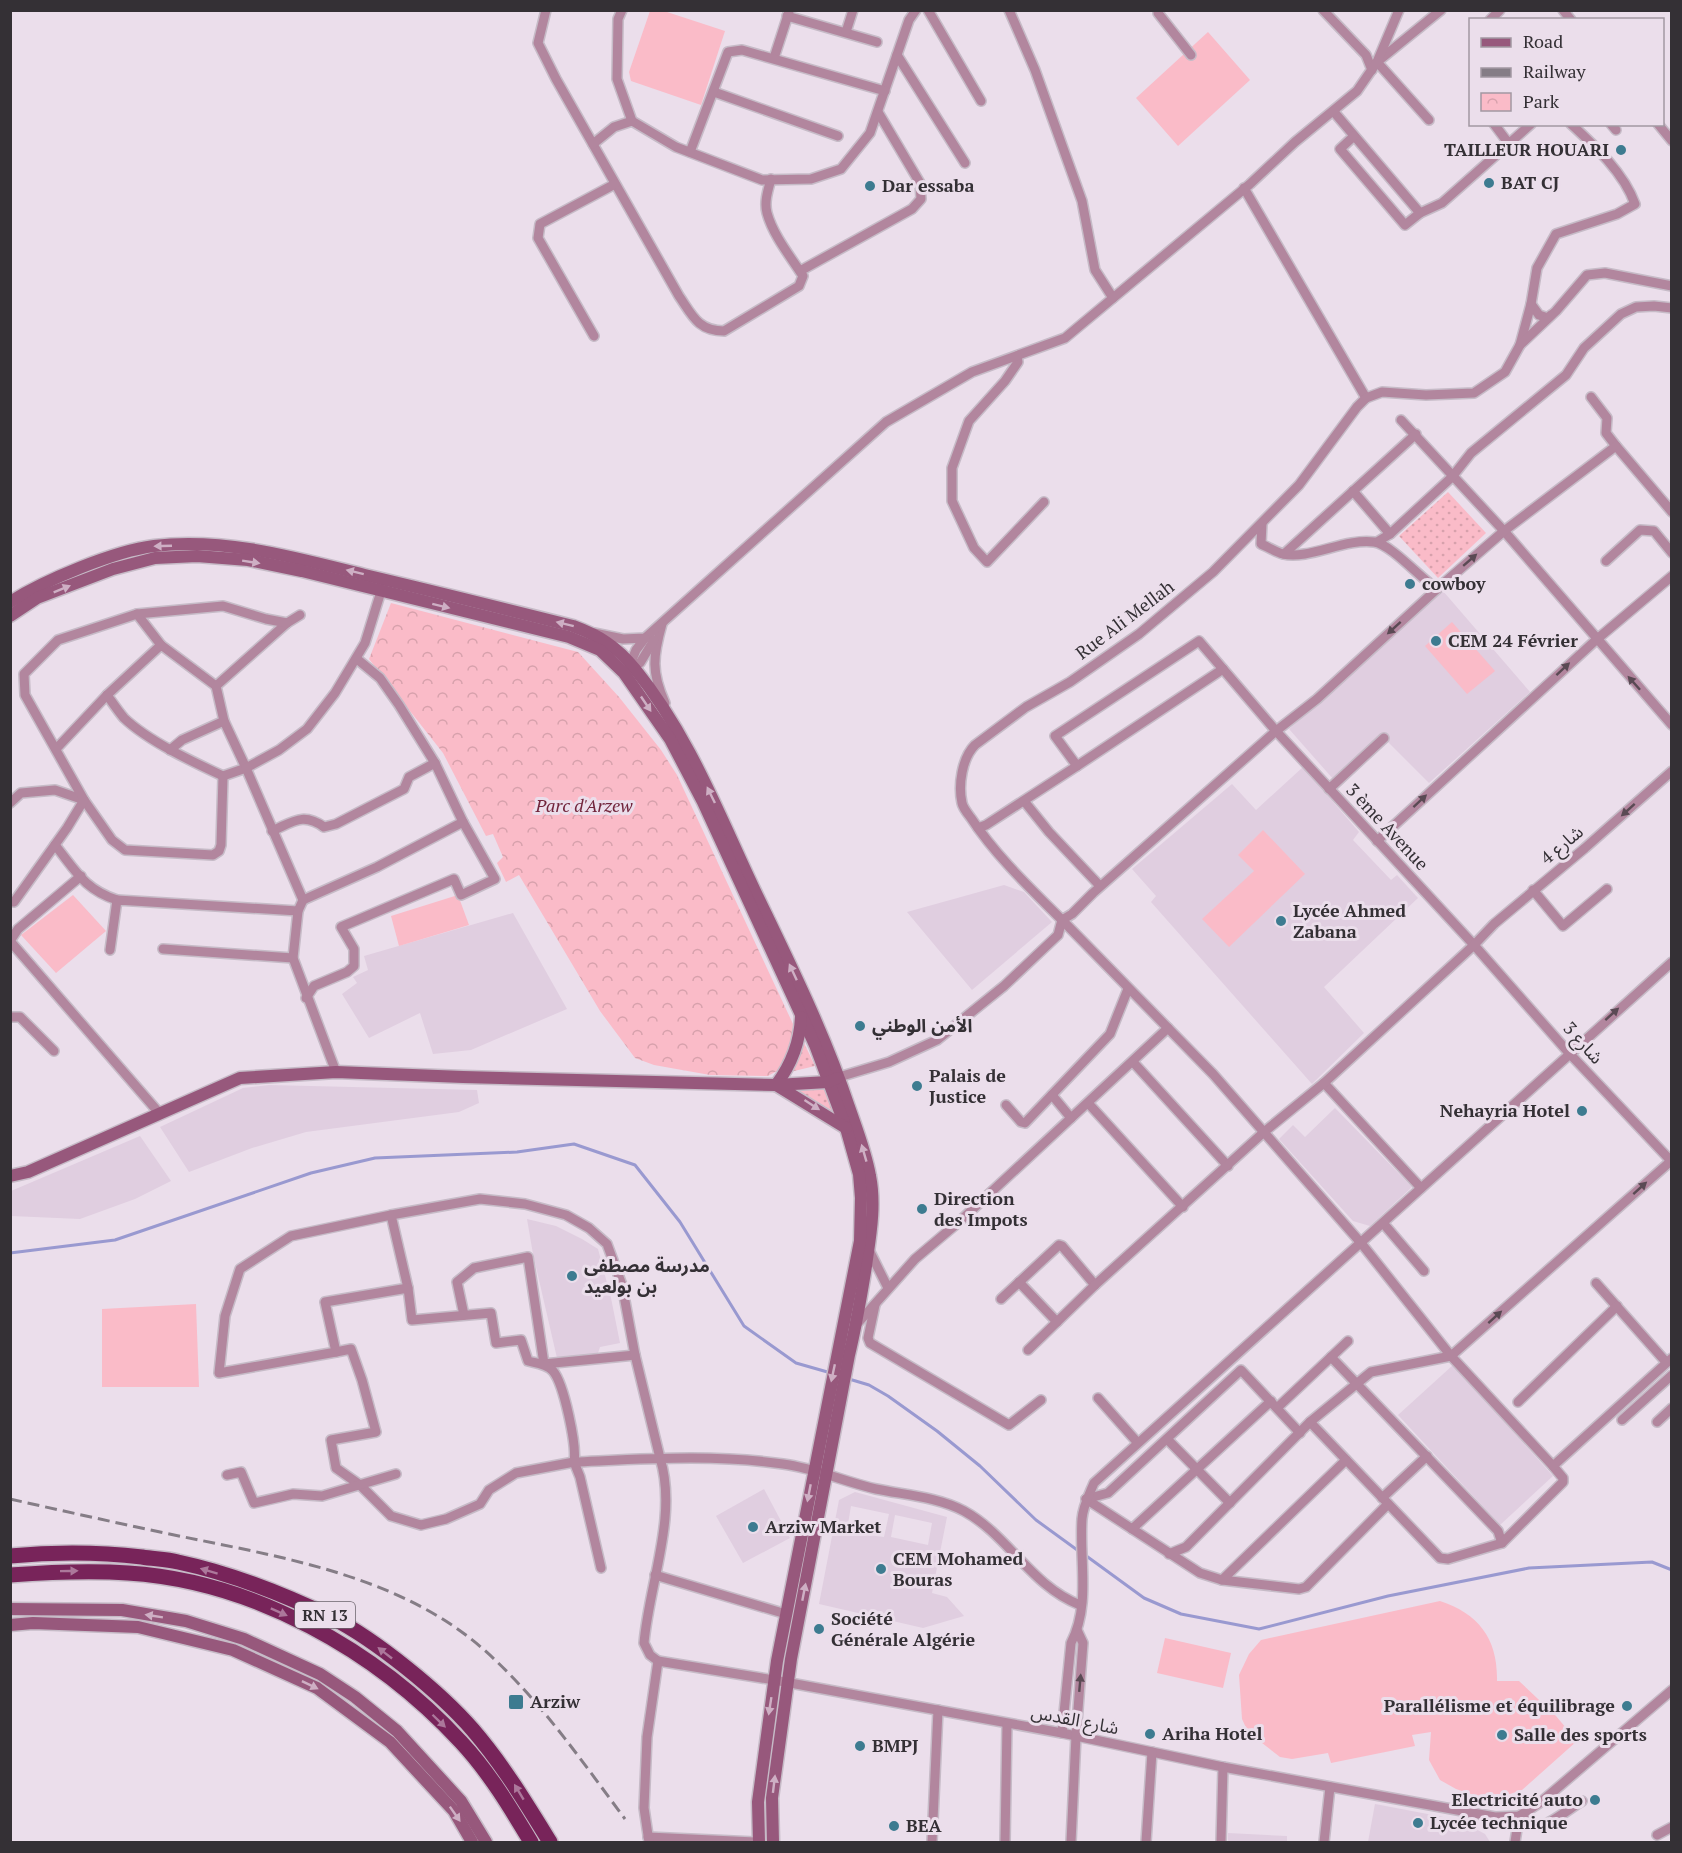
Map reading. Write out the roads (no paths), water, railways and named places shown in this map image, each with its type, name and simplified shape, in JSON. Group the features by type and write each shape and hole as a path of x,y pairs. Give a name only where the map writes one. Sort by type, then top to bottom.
{"highway":[{"name":"RN 13","path":"10,1556 46,1552 112,1554 177,1561 276,1593 333,1618 376,1646 426,1685 472,1729 512,1781 550,1842"},
{"name":"RN 13","path":"10,1575 67,1570 130,1573 189,1581 258,1603 319,1630 379,1668 425,1707 461,1742 495,1784 531,1842"}],"main road":[{"path":"10,602 32,588 65,575 109,558 153,546 197,545 249,549 569,637 600,650 628,669 670,739 703,802 801,1016 834,1079 870,1176 873,1195 857,1324 843,1353"},
{"path":"10,616 37,598 113,569 155,558 197,556 248,560 383,585 573,626 588,632 607,640 680,733 713,797 826,1041 858,1174 860,1241 835,1394 826,1474 788,1682 772,1798 772,1842"},
{"path":"776,1084 783,1076 794,1052 800,1034 801,1016"},
{"path":"10,1176 28,1172 240,1078 336,1072 776,1084 834,1079"},
{"path":"776,1084 846,1128"},
{"path":"757,1842 758,1802 774,1680 813,1471 835,1394"},
{"path":"10,1609 122,1610 186,1621 244,1639 320,1674 356,1697 397,1731 461,1801 486,1842"},
{"path":"10,1625 33,1623 138,1627 233,1650 317,1688 390,1742 454,1811 472,1842"}],"street":[{"path":"546,10 538,43 679,296 696,321 711,331 723,331 798,286 803,276 777,236 766,212 766,198 771,180"},
{"path":"621,10 618,19 617,79 632,121 676,147 762,180 811,179 841,169 870,133 909,20 916,10"},
{"path":"846,33 854,10"},
{"path":"928,10 981,101"},
{"path":"1009,10 1035,70 1082,201 1095,270 1113,298"},
{"path":"1158,10 1191,55"},
{"path":"1323,10 1430,120"},
{"path":"628,669 636,650 645,638 886,422 972,372 1065,338 1334,112 1357,91 1375,66 1399,10"},
{"path":"1375,66 1441,10"},
{"path":"774,58 788,13 878,42"},
{"path":"690,152 728,52 742,50 885,91"},
{"path":"897,55 965,162"},
{"path":"714,92 838,136"},
{"path":"800,271 912,209 921,200 920,183 878,112"},
{"path":"1334,112 1420,213"},
{"path":"593,144 614,127 632,121"},
{"path":"1496,126 1509,144"},
{"path":"1354,136 1340,149 1406,225 1420,213 1442,203 1529,126"},
{"path":"1244,188 1366,398 1382,392 1426,395 1474,393 1505,372 1520,345 1531,304 1537,268 1556,234 1617,214 1635,204 1618,173 1573,126"},
{"path":"1660,126 1671,141"},
{"path":"594,336 538,238 540,224 615,184"},
{"path":"1520,345 1556,311 1587,275 1605,273 1671,286"},
{"path":"1531,304 1539,315 1548,318 1556,311"},
{"path":"1262,523 1262,544 1284,554 1304,553 1349,543 1377,542 1390,534 1452,477 1471,453 1566,375 1584,348 1621,314 1636,307 1671,308"},
{"path":"1017,356 1018,362 1005,381 969,421 952,468 952,501 974,548 987,562 1044,502"},
{"path":"1591,397 1607,418 1606,433 1671,512"},
{"name":"Rue Ali Mellah","path":"1366,398 1299,485 1213,572 1139,634 1070,682 1026,707 970,750 961,778 962,804 978,828 1017,875 1168,1028 1264,1132 1361,1243 1451,1356 1553,1466"},
{"path":"1401,420 1504,531 1671,725"},
{"path":"1284,554 1416,434"},
{"path":"834,1079 889,1062 937,1040 1004,986 1058,935 1062,920 1072,914 1100,886 1276,730 1317,699 1504,531 1616,446"},
{"path":"1353,491 1390,534"},
{"path":"1606,561 1640,530 1654,531 1671,553"},
{"path":"1377,542 1437,589"},
{"path":"1377,841 1596,640 1671,576"},
{"path":"107,695 124,718 170,750 223,776 246,768 279,750 307,729 335,693 365,643 383,585"},
{"path":"223,776 219,851 213,855 125,850 112,840 84,800 26,694 24,674 58,640 137,614 223,606 287,623"},
{"path":"137,614 161,645 216,686 224,721 303,900"},
{"path":"216,686 287,623 300,615"},
{"path":"628,669 639,663 649,651 663,622"},
{"path":"663,622 654,670 656,682 680,733"},
{"path":"588,632 623,639 645,638"},
{"name":"3 ème Avenue","path":"1077,766 1055,735 1199,641 1329,789 1474,945"},
{"path":"56,749 107,695 161,645"},
{"path":"306,998 314,986 347,972 354,966 354,949 341,927 454,879 461,895 495,879 463,822 435,763 399,705 380,678 357,659"},
{"path":"978,828 1024,801 1223,669"},
{"path":"170,750 182,740 224,721"},
{"path":"1329,789 1384,738"},
{"path":"272,831 303,818 314,820 324,827 336,824 404,789 409,777 435,763"},
{"name":"شارع 4","path":"1028,1350 1095,1285 1264,1132 1324,1083 1494,924 1586,848 1671,771"},
{"path":"10,803 21,793 55,790 84,800"},
{"path":"14,902 84,800"},
{"path":"1024,801 1049,832 1100,886"},
{"path":"336,1072 306,998 293,958 298,910 303,900 377,867 463,822"},
{"path":"55,845 88,887 117,900 298,910"},
{"path":"81,876 18,929 10,941 160,1113"},
{"path":"1533,890 1563,926 1607,889"},
{"path":"110,950 117,900"},
{"name":"شارع 3","path":"1474,945 1569,1053 1671,1161"},
{"path":"163,949 293,958"},
{"path":"1062,1733 1071,1643 1077,1630 1084,1574 1082,1518 1086,1499 1094,1483 1671,962"},
{"path":"1006,1104 1023,1124 1110,1034 1128,989"},
{"path":"10,1017 20,1017 54,1051"},
{"path":"857,1324 915,1259 960,1221 1168,1028"},
{"path":"1133,1062 1228,1166"},
{"path":"1324,1083 1421,1188"},
{"path":"1052,1095 1071,1118"},
{"path":"1088,1102 1183,1207"},
{"path":"1169,1554 1186,1547 1310,1422 1371,1372 1451,1356 1671,1161"},
{"path":"757,1842 648,1840 644,1808 654,1658 644,1643 665,1519 664,1469 660,1458 635,1355 622,1285 607,1244 589,1228 566,1215 525,1204 480,1199 291,1236 240,1269 225,1316 219,1373 351,1349 376,1432 331,1440 336,1467 360,1485 391,1516 421,1525 446,1519 480,1504 489,1490 516,1473 574,1462 660,1458 734,1458 786,1464 873,1488 949,1504 966,1512 980,1522 1045,1584 1069,1601 1080,1605"},
{"path":"391,1215 408,1288 412,1320 491,1313 495,1343 521,1340 528,1361 544,1364 635,1355"},
{"path":"1383,1223 1424,1271"},
{"path":"1001,1299 1060,1245 1095,1285"},
{"path":"868,1248 888,1288"},
{"path":"464,1315 457,1282 474,1268 528,1257 544,1364 554,1372 570,1417 576,1451 574,1462 580,1477 601,1568"},
{"path":"1019,1282 1057,1322"},
{"path":"1596,1283 1666,1363 1670,1377 1622,1420"},
{"path":"336,1352 325,1302 408,1288"},
{"path":"875,1303 868,1338 870,1343 1009,1425 1012,1425 1041,1400"},
{"path":"1518,1402 1617,1306"},
{"path":"1132,1529 1197,1469 1348,1341"},
{"path":"1331,1357 1498,1531 1502,1543"},
{"path":"1310,1422 1440,1558 1448,1559 1502,1543 1561,1486 1563,1478 1553,1466 1666,1363"},
{"path":"1086,1499 1108,1493 1241,1370 1300,1433"},
{"path":"1098,1398 1137,1442"},
{"path":"1657,1422 1671,1408"},
{"path":"1167,1439 1230,1503"},
{"path":"1086,1499 1200,1573 1222,1580 1299,1589 1306,1587 1427,1456"},
{"path":"1222,1580 1346,1460"},
{"path":"227,1474 241,1472 254,1503 293,1494 322,1496 396,1474"},
{"path":"655,1575 786,1614"},
{"path":"1071,1842 1083,1643 1077,1630"},
{"name":"شارع القدس","path":"654,1658 1062,1733 1330,1787 1495,1817 1520,1816 1533,1824 1542,1825 1582,1801"},
{"path":"1515,1842 1520,1816 1541,1802 1671,1689"},
{"path":"932,1842 938,1710"},
{"path":"1005,1842 1007,1724"},
{"path":"1146,1842 1152,1752"},
{"path":"1221,1842 1223,1767"},
{"path":"1324,1842 1330,1787"},
{"path":"1657,1834 1671,1827"}],"waterway":[{"path":"10,1253 115,1240 311,1173 375,1158 517,1152 574,1144 635,1165 680,1222 744,1326 796,1363 831,1373"},
{"path":"849,1379 869,1385 888,1396 937,1431 980,1466 1036,1520 1080,1552"},
{"path":"1085,1555 1144,1598 1181,1614 1259,1629 1388,1596 1529,1568 1652,1562 1672,1570"}],"railway":[{"path":"10,1499 302,1563 379,1587 415,1604 450,1624 482,1648 522,1687 558,1730 625,1819"}],"place":[{"name":"TAILLEUR HOUARI","path":"1621,150"},
{"name":"BAT CJ","path":"1489,183"},
{"name":"Dar essaba","path":"870,186"},
{"name":"cowboy","path":"1410,584"},
{"name":"CEM 24 Février","path":"1436,641"},
{"name":"Lycée Ahmed Zabana","path":"1281,921"},
{"name":"الأمن الوطني","path":"860,1026"},
{"name":"Palais de Justice","path":"917,1086"},
{"name":"Nehayria Hotel","path":"1582,1111"},
{"name":"Direction des Impots","path":"922,1209"},
{"name":"مدرسة مصطفى بن بولعيد","path":"572,1276"},
{"name":"Arziw Market","path":"753,1527"},
{"name":"CEM Mohamed Bouras","path":"881,1569"},
{"name":"Société Générale Algérie","path":"819,1629"},
{"name":"Arziw","path":"516,1702"},
{"name":"Parallélisme et équilibrage","path":"1627,1706"},
{"name":"Ariha Hotel","path":"1150,1734"},
{"name":"Salle des sports","path":"1502,1735"},
{"name":"BMPJ","path":"860,1746"},
{"name":"Electricité auto","path":"1595,1800"},
{"name":"Lycée technique","path":"1418,1823"},
{"name":"BEA","path":"894,1826"}],"park label":[{"name":"Parc d'Arzew","path":"584,806"}]}
